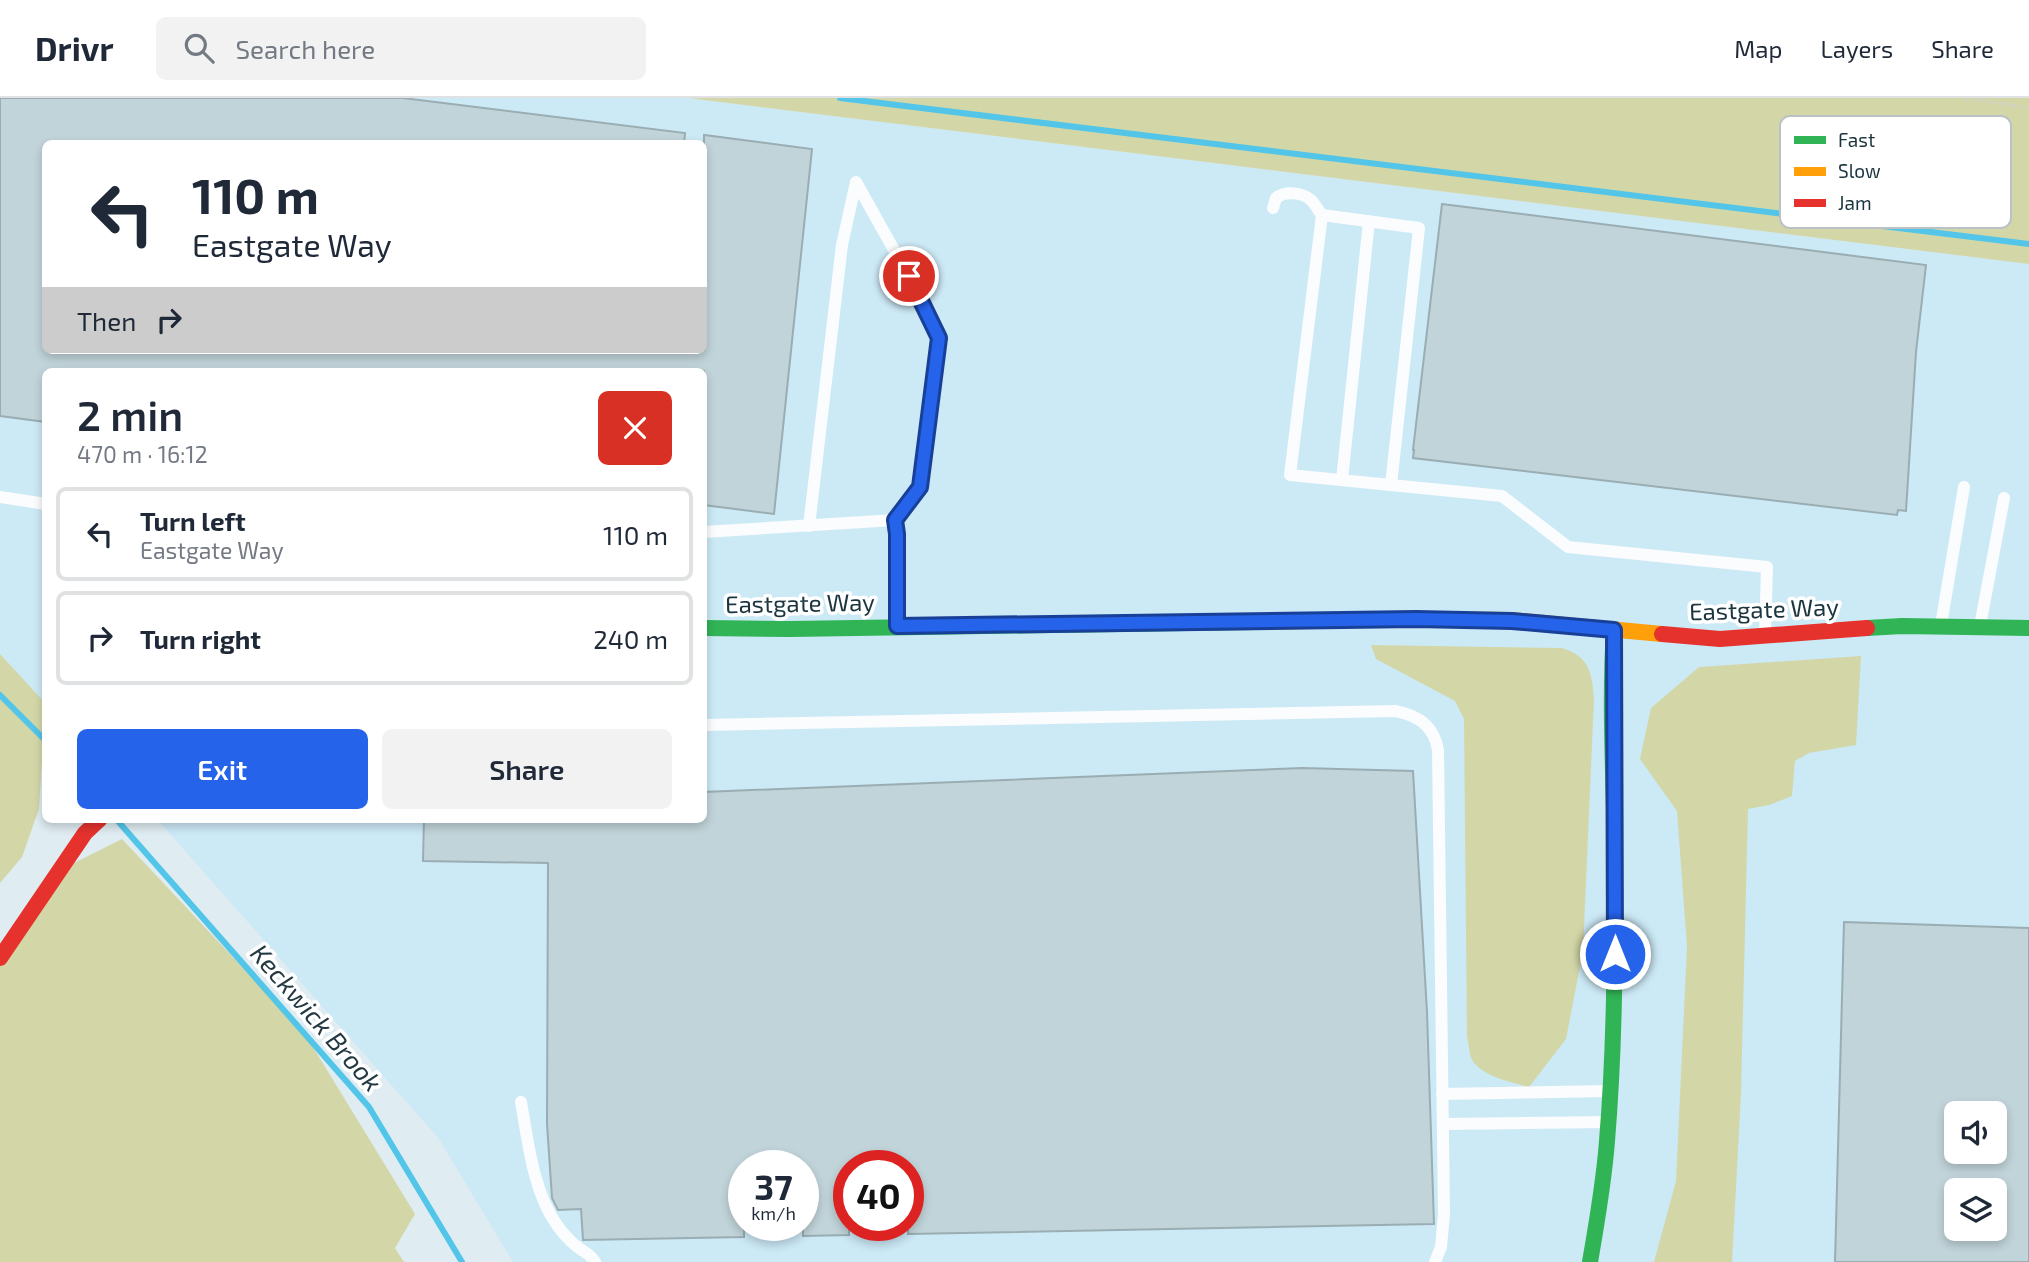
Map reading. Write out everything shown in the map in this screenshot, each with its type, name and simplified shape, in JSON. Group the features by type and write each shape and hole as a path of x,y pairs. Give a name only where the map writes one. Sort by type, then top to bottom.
{"street":[{"name":"Eastgate Way","path":"707,628 1416,619 1512,621 1720,639 1902,626 2029,628"},
{"path":"1590,1262 1608,1122 1615,1006 1614,630"},
{"path":"0,958 85,833 96,823"}],"lane":[{"path":"809,526 842,245 856,182 917,291 939,338 920,487 895,520 897,626"},
{"path":"1273,208 1276,198 1283,193 1295,194 1309,198 1322,215 1290,475 1502,496 1568,547 1767,567 1765,636"},
{"path":"1322,215 1419,228 1391,485"},
{"path":"1342,480 1369,221"},
{"path":"1941,625 1964,487"},
{"path":"0,497 42,502"},
{"path":"1980,626 2004,498"},
{"path":"707,532 895,520"},
{"path":"707,725 1395,711 1418,718 1433,733 1438,750 1444,1223 1441,1247 1435,1262"},
{"path":"1442,1094 1610,1091"},
{"path":"521,1102 530,1150 546,1208 576,1247 585,1250 596,1262"},
{"path":"1443,1124 1608,1122"}],"path":[{"path":"1966,98 2029,108"}],"shaded area":[{"path":"0,98 688,98 2029,264 2029,1262 513,1262 439,1139 161,823 707,823 707,368 42,368 42,701 0,654"}],"green space":[{"path":"688,98 2029,98 2029,264"},
{"path":"1371,645 1562,648 1579,656 1588,667 1594,699 1583,951 1566,1039 1529,1087 1483,1071 1472,1060 1467,1037 1464,719 1455,701 1376,659"},
{"path":"0,654 42,700 42,761 39,809 22,857 0,883"},
{"path":"1861,656 1856,745 1809,753 1795,761 1792,796 1769,805 1748,809 1741,1093 1732,1262 1654,1262 1676,1181 1687,947 1677,811 1640,759 1651,708 1699,667"},
{"path":"122,839 305,1034 415,1214 395,1248 404,1262 0,1262 0,958 60,870"}],"building":[{"path":"0,98 403,98 685,133 684,140 42,140 42,354 707,354 707,140 704,140 704,135 812,149 774,514 707,505 707,368 42,368 42,421 0,416"},
{"path":"1442,204 1926,265 1916,352 1906,511 1898,510 1897,515 1413,458"},
{"path":"1302,768 1413,771 1427,1012 1434,1224 924,1234 924,1150 833,1150 833,1235 819,1236 819,1150 728,1150 728,1237 583,1240 581,1209 558,1210 552,1198 547,1124 548,863 423,861 424,823 707,823 707,792"},
{"path":"1844,922 2029,928 2029,1262 1835,1262"}],"waterway":[{"path":"840,98 1780,213"},
{"path":"1899,228 2029,244"},
{"name":"Keckwick Brook","path":"0,695 42,737"},
{"name":"Keckwick Brook","path":"120,823 369,1107 462,1262"}],"traffic: fast":[{"path":"707,628 1255,622"},
{"path":"1867,628 2029,628"},
{"path":"1590,1262 1606,1156 1613,1033 1614,630"}],"traffic: slow":[{"path":"1255,622 1512,620 1662,634"}],"traffic: jam":[{"path":"1662,634 1720,639 1867,628"},
{"path":"0,958 85,833 96,823"}],"route":[{"path":"909,276 939,338 920,487 895,520 897,626 1416,619 1512,621 1614,630 1615,954"}]}
